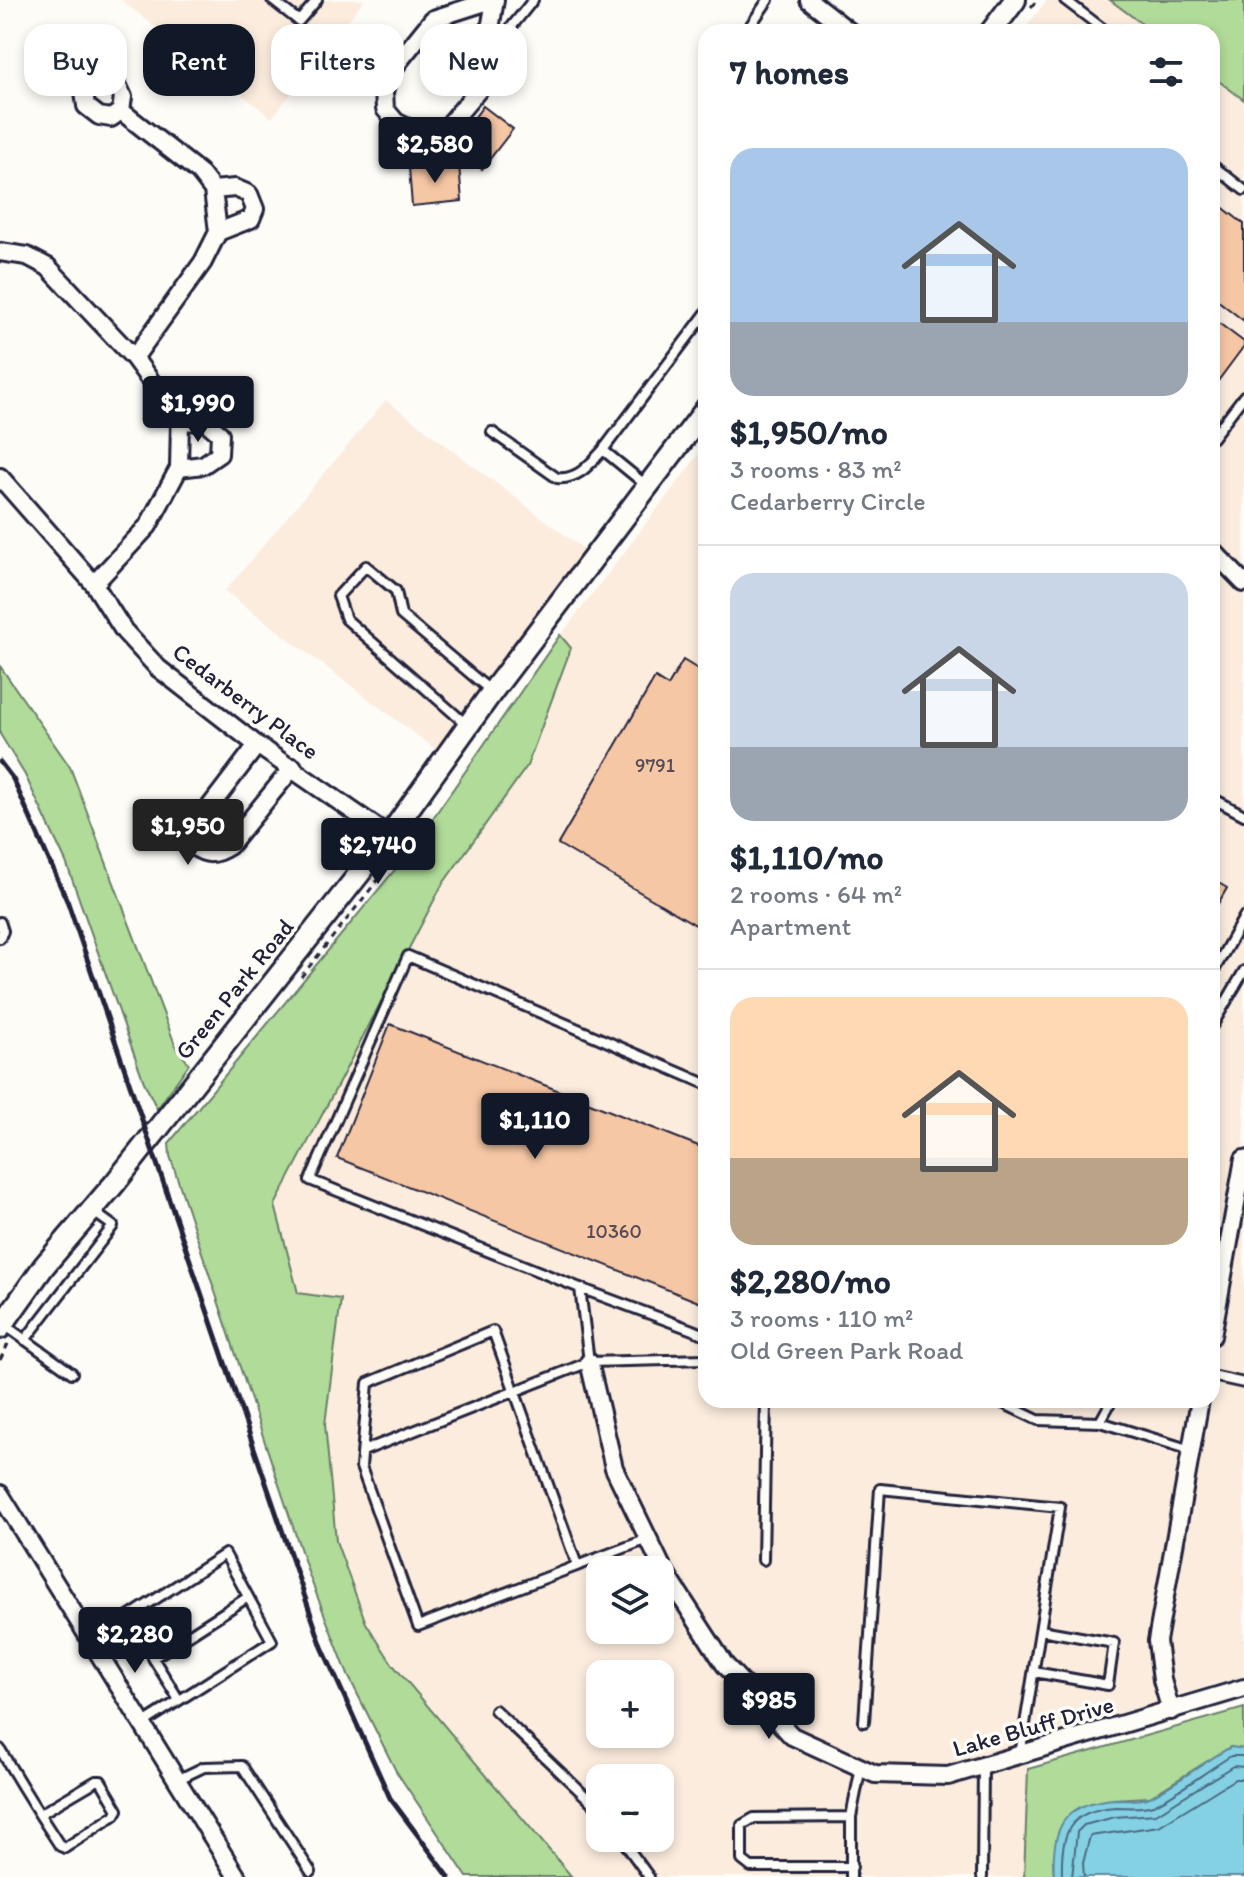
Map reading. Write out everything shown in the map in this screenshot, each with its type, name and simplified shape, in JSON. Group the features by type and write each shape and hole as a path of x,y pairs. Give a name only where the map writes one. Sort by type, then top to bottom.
{"street":[{"path":"429,24 433,19 494,0 492,24"},
{"path":"809,0 840,24"},
{"path":"997,24 1015,0"},
{"path":"420,35 391,71 384,91 385,109 396,122 412,130 442,133 473,96"},
{"path":"121,111 199,172 213,190 218,232 203,262 134,358"},
{"path":"213,190 235,188 249,194 255,209 251,219 218,232"},
{"path":"0,252 27,256 48,267 134,358 180,421 179,468 148,526 94,584"},
{"name":"Green Park Road","path":"1,1326 44,1266 389,836 492,692 698,420"},
{"path":"179,468 203,465 219,454 220,434 206,422 180,421"},
{"name":"Cedarberry Place","path":"0,477 94,584 124,631 158,668 257,745 389,836"},
{"path":"1220,558 1244,583"},
{"path":"257,745 193,829 193,846 204,854 216,854 229,846 293,767"},
{"path":"1220,1292 1244,1159"},
{"name":"Lake Bluff Drive","path":"589,1362 614,1468 663,1569 725,1665 792,1736 875,1774 948,1776 1244,1688"},
{"path":"1171,1711 1162,1680 1157,1641 1199,1408"},
{"path":"0,1494 237,1877"}],"lane":[{"path":"272,0 299,21 317,0"},
{"path":"514,24 533,0"},
{"path":"752,24 768,0"},
{"path":"1065,0 1096,24"},
{"path":"1220,171 1244,190"},
{"path":"492,432 557,478 568,479 584,471 698,324"},
{"path":"1220,428 1244,396"},
{"path":"603,450 648,486"},
{"path":"468,725 346,619 338,596 366,566 396,591 401,615 492,692"},
{"path":"1220,802 1244,815"},
{"path":"1220,960 1244,917"},
{"path":"0,922 3,931 0,938"},
{"path":"698,1081 408,956 310,1180 698,1332"},
{"path":"1220,1012 1244,971"},
{"path":"25,1340 113,1226 91,1210"},
{"path":"580,1288 589,1362"},
{"path":"1,1326 72,1373"},
{"path":"577,1565 493,1331 368,1383 361,1467 418,1626 648,1539"},
{"path":"363,1451 589,1362 698,1359"},
{"path":"1220,1378 1244,1383"},
{"path":"763,1560 766,1408"},
{"path":"1013,1408 1038,1420 1100,1422 1192,1450"},
{"path":"1100,1422 1108,1408"},
{"path":"864,1722 880,1489 1060,1507 1020,1755"},
{"path":"91,1641 225,1554 272,1641 142,1724"},
{"path":"179,1700 153,1658 248,1597"},
{"path":"1034,1672 1108,1685 1114,1643 1041,1630"},
{"path":"495,1710 586,1797"},
{"path":"0,1749 40,1814 60,1846 65,1848 118,1810 101,1781 96,1781 40,1814"},
{"path":"177,1780 204,1767 242,1766 311,1872"},
{"path":"982,1877 983,1766"},
{"path":"851,1817 754,1818 742,1825 742,1860 751,1867 852,1872 851,1817 861,1767"},
{"path":"631,1852 649,1877"}],"shaded area":[{"path":"121,0 364,0 345,24 271,24 271,96 289,96 272,118 244,96 255,96 255,24 152,24"},
{"path":"1047,0 1110,0 1142,24 1028,24"},
{"path":"1220,82 1244,100 1244,1678 1214,1684 1029,1743 1024,1877 572,1877 393,1665 366,1623 336,1542 325,1424 341,1300 298,1293 275,1205 442,885 527,766 571,649 561,635 698,455 698,1408 1220,1408"},
{"path":"386,400 586,551 435,749 225,591"}],"green space":[{"path":"1110,0 1244,0 1244,100 1220,82 1220,24 1142,24"},
{"path":"560,635 571,648 527,766 442,885 275,1205 298,1293 341,1299 325,1424 336,1541 366,1623 393,1665 572,1877 467,1877 396,1771 348,1675 309,1575 170,1156 169,1143 408,854"},
{"path":"0,666 70,767 176,1047 189,1064 157,1109 144,1082 66,862 25,775 0,734"},
{"path":"1244,1708 1244,1749 1230,1747 1150,1797 1113,1799 1053,1861 1054,1877 1024,1877 1028,1769"}],"water":[{"path":"1231,1747 1244,1749 1244,1877 1054,1877 1058,1832 1072,1812 1098,1801 1148,1798"}],"building":[{"path":"483,106 513,129 482,169 453,147"},
{"path":"459,164 462,201 412,206 409,168"},
{"path":"1220,205 1244,224 1244,321 1220,302"},
{"path":"1220,324 1244,342 1220,378"},
{"path":"683,660 698,669 698,926 558,844 655,678 668,686"},
{"path":"1220,884 1227,888 1220,900"},
{"path":"390,1024 698,1146 698,1302 337,1158"}],"railway":[{"path":"0,762 13,779 68,903 322,1647 390,1798 449,1877"}]}
